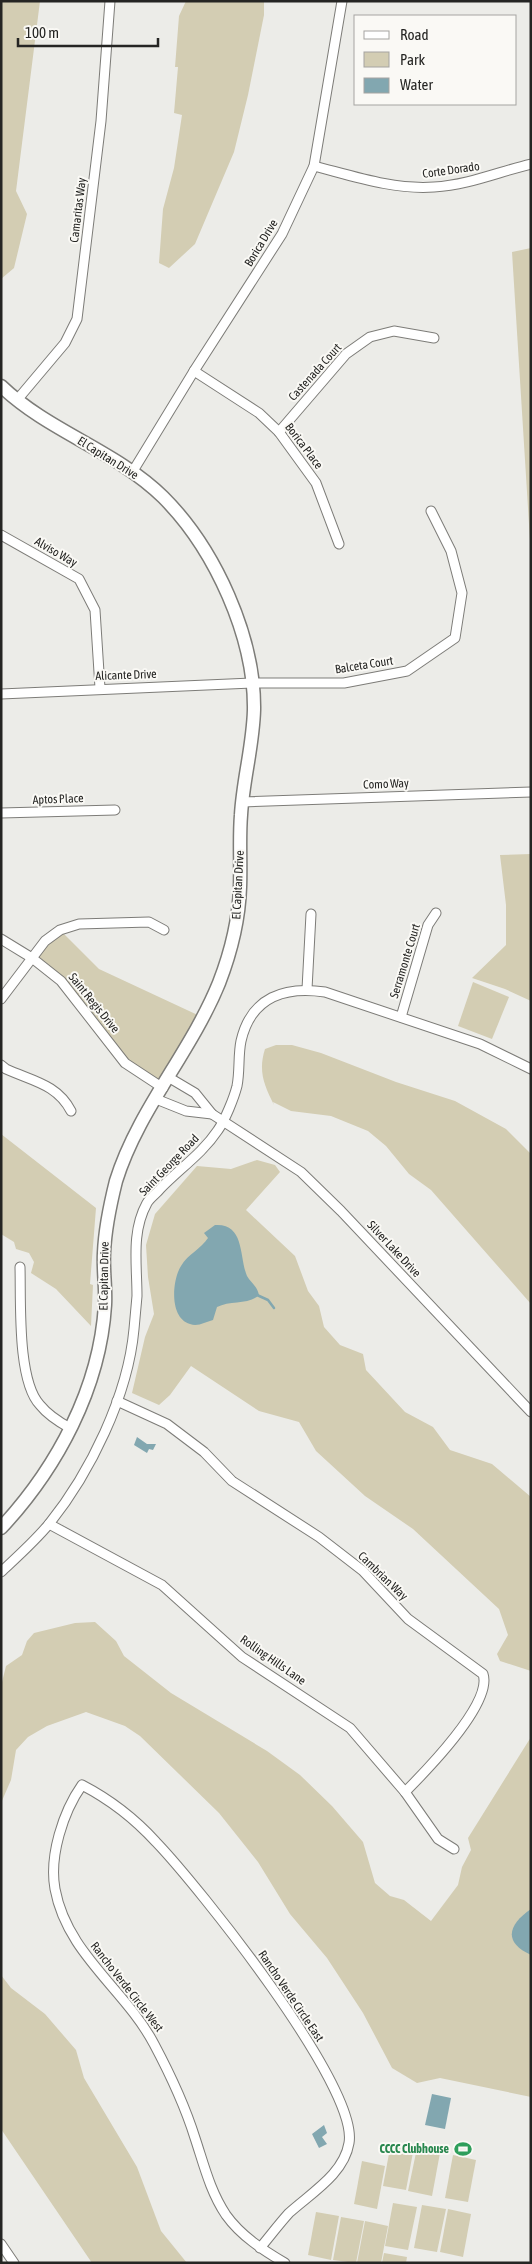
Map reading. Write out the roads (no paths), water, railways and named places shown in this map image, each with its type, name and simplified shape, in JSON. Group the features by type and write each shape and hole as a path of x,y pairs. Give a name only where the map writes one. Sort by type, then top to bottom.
{"street":[{"name":"Camaritas Way","path":"17,400 65,343 77,319 101,121 110,1"},
{"name":"Borica Drive","path":"133,471 194,371 282,234 314,166 342,1"},
{"name":"Corte Dorado","path":"314,166 382,183 435,188 480,180 531,164"},
{"name":"Castenada Court","path":"279,432 346,354 370,337 394,331 434,338"},
{"name":"Borica Place","path":"194,371 259,413 279,432 316,483 339,544"},
{"name":"El Capitan Drive","path":"1,386 52,425 99,449 133,471 164,499 188,527 208,557 228,594 241,628 252,683 254,709 252,742 242,802 239,908 229,956 218,986 124,1159 112,1198 105,1238 105,1305 101,1336 92,1372 70,1428 31,1492 1,1528"},
{"name":"Balceta Court","path":"252,683 344,683 407,671 455,638 462,593 451,551 431,511"},
{"name":"Alviso Way","path":"1,535 79,579 96,610 100,688"},
{"name":"Alicante Drive","path":"1,694 100,688 252,683"},
{"name":"Como Way","path":"242,802 531,792"},
{"name":"Aptos Place","path":"1,814 115,810"},
{"name":"Serramonte Court","path":"401,1017 428,925 436,913"},
{"path":"307,989 311,914"},
{"path":"1,999 44,941 60,930 79,924 149,922 164,930"},
{"name":"Saint Regis Drive","path":"1,939 32,958 61,981 125,1063 195,1094 212,1114"},
{"name":"Saint George Road","path":"1,1572 48,1524 85,1468 117,1401 129,1363 134,1332 137,1295 135,1246 139,1226 148,1202 199,1155 224,1121 236,1088 242,1039 250,1018 259,1006 284,992 307,989 325,992 480,1044 531,1070"},
{"path":"1,1065 6,1069 56,1090 64,1098 70,1111"},
{"path":"156,1099 186,1111 212,1114"},
{"name":"Silver Lake Drive","path":"212,1114 301,1172 342,1211 531,1412"},
{"path":"20,1267 25,1373 30,1390 39,1405 53,1418 70,1428"},
{"name":"Cambrian Way","path":"117,1401 167,1424 204,1452 232,1481 319,1537 363,1571 408,1619 483,1674 486,1682 483,1692 457,1734 432,1766 405,1792"},
{"name":"Rolling Hills Lane","path":"48,1524 162,1584 242,1658 350,1728 405,1792 438,1839 454,1849"},
{"name":"Rancho Verde Circle East","path":"82,1785 126,1814 156,1841 207,1901 286,2009 332,2085 345,2111 350,2126 347,2156 338,2169 288,2215 260,2248"},
{"name":"Rancho Verde Circle West","path":"82,1785 70,1802 55,1856 54,1888 64,1922 82,1951 121,1997 154,2042 183,2106 215,2198 228,2217 260,2248 285,2263"},
{"path":"1,2244 14,2263"}],"water":[{"path":"215,1225 232,1229 236,1235 247,1276 259,1295 250,1300 217,1307 213,1320 193,1325 183,1320 178,1314 174,1289 181,1266 208,1238 204,1233"},
{"path":"137,1437 147,1444 156,1444 153,1450 149,1449 147,1453 134,1445"},
{"path":"531,1909 531,1955 516,1944 512,1939 512,1933 518,1921"},
{"path":"432,2094 451,2098 445,2129 425,2125"},
{"path":"324,2125 327,2133 322,2137 327,2144 319,2148 312,2134"}],"waterway":[{"path":"257,1295 268,1300 274,1308"}],"place":[{"name":"CCCC Clubhouse","path":"463,2149"}]}
